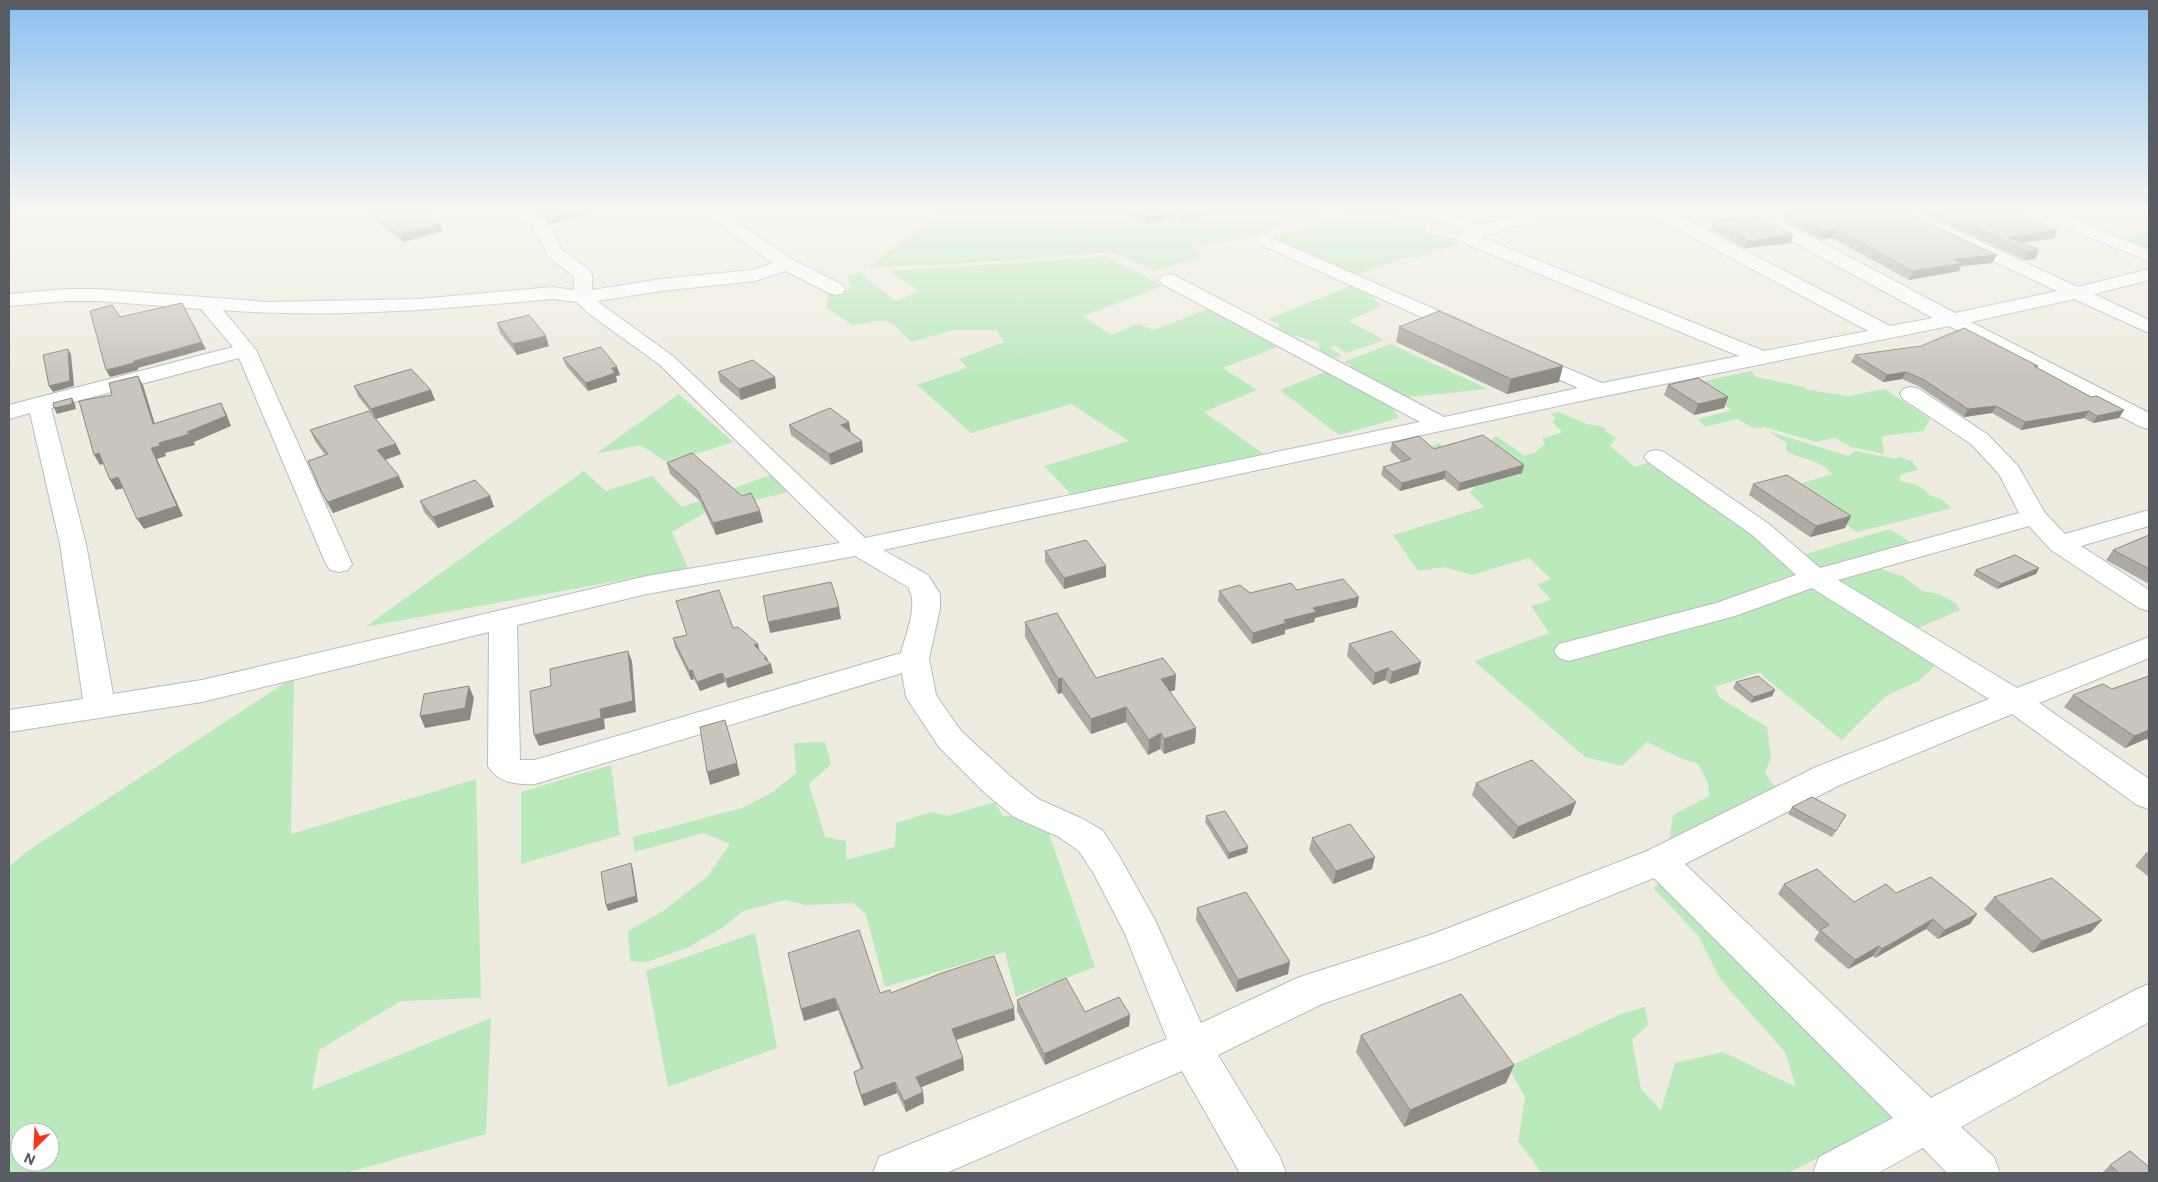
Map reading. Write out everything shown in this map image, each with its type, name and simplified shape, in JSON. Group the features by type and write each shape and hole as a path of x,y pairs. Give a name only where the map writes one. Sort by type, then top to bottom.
{"street":[{"path":"571,265 583,275 583,297 596,309 667,361 859,547 918,581 926,594 926,608 914,659 921,697 950,739 998,785 1026,808 1071,828 1092,841 1142,931 1191,1048 1264,1173"},
{"path":"9,300 98,296 268,308 418,305 552,293 583,297 661,285 755,275 784,265"},
{"path":"789,265 836,289"},
{"path":"1321,265 1482,338"},
{"path":"1534,265 1762,358"},
{"path":"1759,265 1887,333"},
{"path":"1850,265 2149,422"},
{"path":"2015,265 2149,327"},
{"path":"9,721 202,691 647,585 859,547 1068,504 1600,390 1952,320 2149,274"},
{"path":"1169,280 1442,424"},
{"path":"207,304 246,350 339,564"},
{"path":"9,412 246,350"},
{"path":"1510,350 1600,390"},
{"path":"1911,394 1979,439 2009,471 2034,517 2060,544 2149,602"},
{"path":"39,404 73,544 100,707"},
{"path":"1656,457 1760,529 1815,578 2015,701 2149,796"},
{"path":"1569,651 1725,610 1815,578 2034,517"},
{"path":"2060,544 2149,518"},
{"path":"503,620 504,766 518,773 535,772 914,659"},
{"path":"895,1173 1191,1048 1311,990 1438,948 1659,861 1828,776 2149,647"},
{"path":"1659,861 1978,1173"},
{"path":"1835,1173 2149,1002"}],"green space":[{"path":"870,265 937,265 868,267"},
{"path":"979,265 1123,265 1163,286 1083,316 1111,335 1138,324 1154,330 1208,309 1277,347 1223,368 1257,390 1204,412 1264,454 1073,496 1044,466 1129,441 1071,404 971,433 917,385 967,368 959,359 1004,342 996,330 954,330 911,342 891,323 879,321 852,325 827,308 828,293 853,289 847,276 859,273 896,301 919,291 888,271"},
{"path":"1141,265 1174,265 1154,271"},
{"path":"1334,265 1383,265 1356,275"},
{"path":"1356,284 1375,292 1374,299 1382,306 1348,321 1384,340 1346,353 1336,346 1329,347 1342,356 1335,358 1320,352 1319,343 1297,336 1285,337 1275,332 1279,325 1268,319"},
{"path":"1391,344 1488,389 1409,397 1344,369 1352,365 1343,362"},
{"path":"1751,371 1756,377 1804,387 1808,390 1848,396 1885,389 1930,419 1924,431 1882,436 1884,454 1851,447 1835,438 1816,442 1764,427 1753,428 1737,419 1705,427 1698,419 1732,410 1690,384"},
{"path":"1325,372 1392,407 1399,418 1339,435 1280,390"},
{"path":"679,394 733,442 668,463 640,445 596,454"},
{"path":"1559,412 1586,424 1601,426 1606,429 1605,431 1616,438 1610,446 1635,467 1653,461 1669,478 1756,533 1785,565 1935,666 1919,681 1884,698 1842,740 1760,672 1715,687 1720,698 1767,727 1771,758 1765,773 1777,790 1669,842 1673,815 1709,796 1708,783 1698,764 1647,742 1622,766 1585,757 1474,661 1549,633 1531,606 1551,600 1537,584 1551,579 1529,558 1472,575 1444,567 1418,571 1393,535 1484,507 1470,493 1475,487 1428,448 1439,443 1485,476 1492,439 1496,436 1525,456 1536,452 1545,443 1542,439 1562,432 1552,422 1556,418 1551,414"},
{"path":"1768,431 1848,456 1856,451 1897,459 1898,456 1912,461 1918,470 1901,474 1899,481 1913,484 1925,490 1929,495 1941,499 1952,508 1857,532 1789,487 1832,474 1828,469 1817,463 1786,451 1788,444"},
{"path":"584,471 606,491 652,476 682,507 770,475 788,492 704,513 672,532 688,568 365,627"},
{"path":"1890,529 1915,545 1876,567 1904,577 1922,591 1939,594 1956,603 1960,610 1911,631 1900,629 1802,555"},
{"path":"294,677 291,834 476,779 481,998 401,1001 319,1050 312,1090 491,1018 486,1134 345,1173 9,1173 9,867 26,852"},
{"path":"825,742 831,764 809,784 825,837 846,841 846,860 895,847 896,823 932,812 947,816 995,802 1003,816 1010,816 1021,810 1046,825 1095,967 1016,997 1005,952 885,987 866,914 853,903 805,905 785,900 743,911 725,926 689,947 647,962 630,961 628,931 663,911 707,877 730,844 704,833 634,852 633,837 742,808 773,792 796,773 794,743"},
{"path":"611,765 620,835 521,864 521,792"},
{"path":"1665,879 1902,1116 1788,1173 1542,1173 1518,1141 1525,1097 1508,1067 1623,1013 1645,1007 1648,1025 1632,1040 1641,1089 1661,1110 1675,1063 1723,1052 1796,1087 1785,1052 1720,979 1698,935 1653,888"},
{"path":"755,933 777,1048 668,1087 646,971"}],"building":[{"path":"1902,265 1949,265 1913,271"},
{"path":"182,303 202,342 106,370 90,311 112,305 120,317"},
{"path":"1439,311 1563,366 1511,379 1399,327"},
{"path":"529,315 546,336 513,344 497,323"},
{"path":"1964,328 2038,366 2034,366 2091,397 2097,396 2124,410 2097,416 2089,411 2025,422 1996,406 1968,409 1924,380 1906,372 1887,375 1855,355 1921,346"},
{"path":"601,347 617,367 612,368 615,373 586,383 563,358"},
{"path":"68,349 70,381 49,386 43,355"},
{"path":"753,360 775,377 739,389 718,372"},
{"path":"411,369 431,390 371,409 354,386"},
{"path":"138,376 153,424 221,403 226,416 187,432 190,434 159,443 160,446 151,448 177,506 137,519 118,477 110,480 99,453 94,455 79,401 112,395 109,383"},
{"path":"1698,378 1728,397 1698,404 1668,385"},
{"path":"72,398 72,404 54,408 53,403"},
{"path":"830,408 849,422 841,425 862,441 829,454 789,425"},
{"path":"369,411 396,444 377,450 399,476 328,502 308,461 328,454 310,430"},
{"path":"1483,435 1524,465 1460,483 1446,471 1402,483 1383,467 1411,459 1392,443 1419,436 1434,449"},
{"path":"692,453 742,496 751,493 760,511 713,523 697,490 667,463"},
{"path":"1787,475 1851,516 1816,526 1753,484"},
{"path":"475,480 490,496 433,517 420,501"},
{"path":"2149,535 2149,569 2113,550"},
{"path":"1086,540 1106,566 1064,578 1045,551"},
{"path":"2015,555 2039,568 2001,584 1976,570"},
{"path":"1343,579 1359,597 1313,608 1316,612 1284,620 1286,623 1253,633 1219,591 1240,585 1250,593 1291,583 1297,590"},
{"path":"831,582 839,607 768,622 763,596"},
{"path":"719,590 733,628 738,627 758,644 754,645 771,664 726,679 722,673 697,682 692,670 689,671 673,638 687,635 676,601"},
{"path":"1057,613 1096,678 1163,658 1176,675 1161,679 1196,728 1164,739 1161,733 1149,740 1126,707 1091,719 1062,678 1058,679 1025,622"},
{"path":"1392,631 1421,662 1392,672 1388,668 1375,673 1349,644"},
{"path":"628,651 633,701 600,709 601,718 534,735 530,691 551,686 550,669"},
{"path":"1758,676 1775,690 1754,697 1736,682"},
{"path":"2149,676 2149,730 2134,736 2073,695 2103,684 2112,689"},
{"path":"469,686 465,708 420,716 424,694"},
{"path":"725,720 737,763 707,772 700,727"},
{"path":"1532,760 1576,802 1518,827 1476,783"},
{"path":"1812,797 1846,815 1836,831 1792,807"},
{"path":"1225,811 1248,847 1229,853 1206,816"},
{"path":"1350,824 1375,857 1336,871 1312,838"},
{"path":"631,863 636,896 606,905 601,872"},
{"path":"1817,869 1854,902 1886,884 1896,893 1931,877 1977,914 1945,930 1933,919 1882,949 1879,946 1855,960 1820,930 1829,925 1784,884"},
{"path":"2052,878 2102,920 2042,941 1994,897"},
{"path":"1246,892 1290,962 1238,980 1197,908"},
{"path":"859,930 880,993 890,990 891,993 942,973 994,956 1014,1008 952,1029 963,1058 916,1077 923,1092 904,1101 895,1082 861,1095 854,1072 863,1068 835,998 801,1009 788,953"},
{"path":"1066,978 1085,1012 1119,997 1130,1015 1044,1054 1017,1000"},
{"path":"1461,994 1514,1065 1410,1110 1361,1035"},
{"path":"2130,1151 2149,1167 2149,1173 2119,1173 2110,1165"}]}
